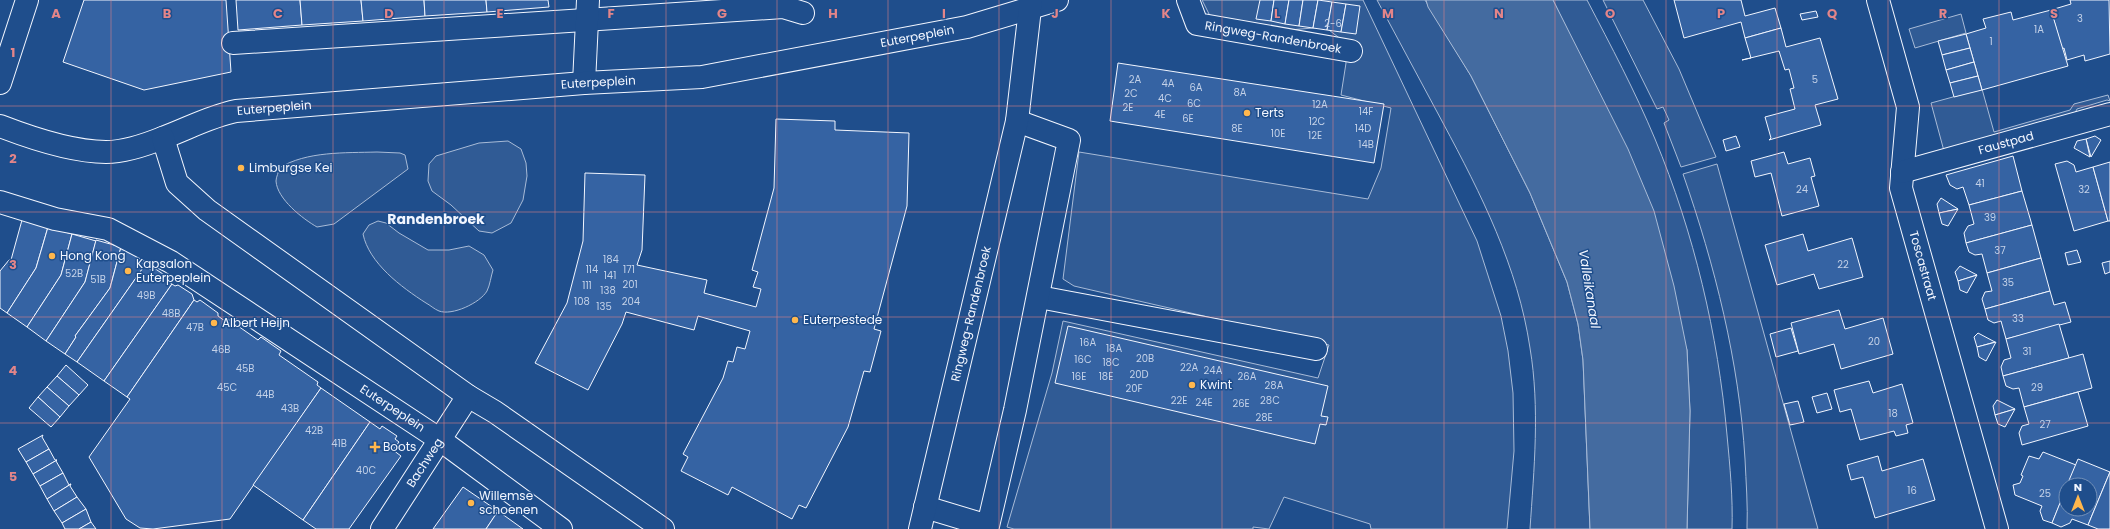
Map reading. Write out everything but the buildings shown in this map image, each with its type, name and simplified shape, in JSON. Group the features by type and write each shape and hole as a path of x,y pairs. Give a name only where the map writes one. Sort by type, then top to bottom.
{"street":[{"path":"0,83 27,0"},
{"name":"Euterpeplein","path":"0,126 29,137 87,150 107,152 163,138 220,114 236,112 584,83 702,78 966,27 1031,4 1057,0"},
{"name":"Ringweg-Randenbroek","path":"1188,0 1197,24 1351,50"},
{"name":"Toscastraat","path":"1878,0 1908,107 1901,188 1997,529"},
{"name":"Ringweg-Randenbroek","path":"920,529 1017,121 1031,4"},
{"path":"233,43 587,10 783,7 803,13"},
{"path":"584,83 587,10"},
{"name":"Faustpad","path":"1902,172 2110,114"},
{"path":"925,507 993,528 1069,140 1017,121"},
{"path":"163,138 177,183 207,210 468,396 495,412 663,529"},
{"name":"Euterpeplein","path":"0,202 55,219 108,229 171,262 439,439 562,529"},
{"path":"1038,297 1316,349"},
{"name":"Bachweg","path":"382,529 468,396"}],"shaded area":[{"path":"1202,0 1363,0 1477,241 1501,316 1508,351 1513,393 1514,451 1507,529 1371,529 1370,524 1284,497 1269,529 1253,527 1253,529 1014,529 1007,527 1052,373 1063,321 1318,378 1329,345 1074,286 1063,279 1079,152 1368,199 1381,168 1391,108 1341,95 1346,63 1342,40 1325,27 1289,30 1211,18"},
{"path":"1377,0 1425,0 1471,76 1530,193 1567,282 1578,324 1583,360 1590,529 1530,529 1535,438 1535,393 1530,348 1517,289 1496,232 1471,177"},
{"path":"1553,0 1587,0 1647,121 1669,175 1693,247 1711,322 1723,397 1732,494 1732,529 1687,529 1690,411 1687,350 1576,48"},
{"path":"1603,0 1643,0 1679,69 1716,157 1681,167 1664,123 1669,120 1663,107 1657,109"},
{"path":"1961,14 1966,33 1915,48 1909,29"},
{"path":"1982,89 1994,132 2070,110 2074,104 2108,95 2110,101 2107,100 2077,109 2074,115 1944,151 1931,103"},
{"path":"508,141 521,149 526,163 527,176 523,200 511,223 492,233 479,231 451,205 432,191 428,181 429,164 436,156 479,143"},
{"path":"377,152 400,153 405,155 408,169 334,224 317,227 298,214 281,195 277,188 276,181 279,168 290,162 302,158 326,154"},
{"path":"1717,164 1818,529 1747,529 1745,459 1742,422 1731,350 1715,279 1695,209 1683,174"},
{"path":"378,221 386,223 399,233 428,250 449,250 469,246 484,255 493,270 487,291 472,304 451,312 439,311 416,297 387,273 366,245 363,234 369,225"}],"water":[{"name":"Valleikanaal","path":"1426,0 1553,0 1628,149 1654,211 1674,286 1687,350 1690,411 1687,529 1590,529 1583,360 1578,324 1567,282 1530,193 1471,76 1428,7"}],"place":[{"name":"Terts","path":"1247,113"},
{"name":"Limburgse Kei","path":"241,168"},
{"name":"Hong Kong","path":"52,256"},
{"name":"Kapsalon Euterpeplein","path":"128,271"},
{"name":"Euterpestede","path":"795,320"},
{"name":"Albert Heijn","path":"214,323"},
{"name":"Kwint","path":"1192,385"},
{"name":"Boots","path":"375,447"},
{"name":"Willemse schoenen","path":"471,503"}],"district":[{"name":"Randenbroek","path":"436,219"}]}
